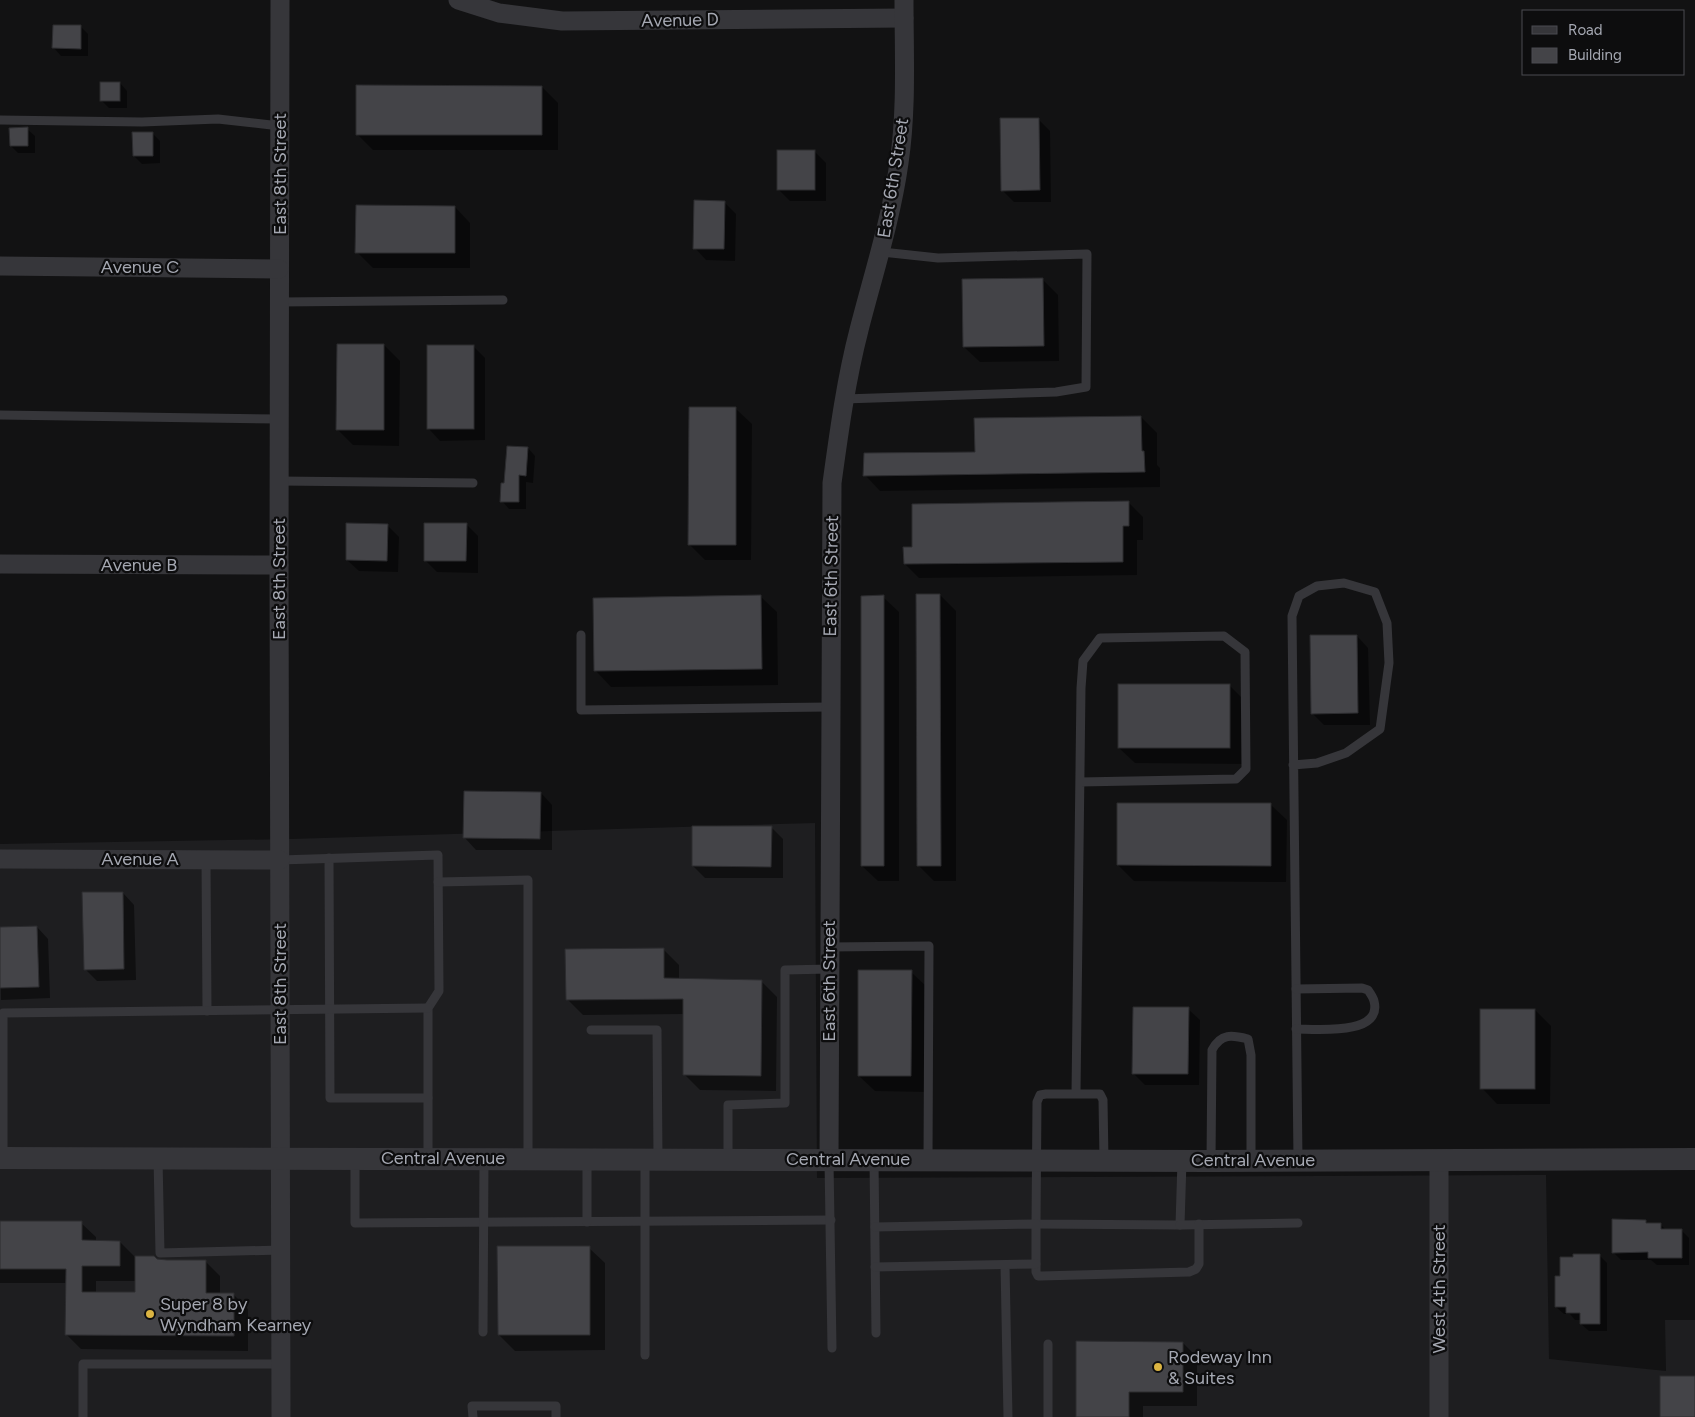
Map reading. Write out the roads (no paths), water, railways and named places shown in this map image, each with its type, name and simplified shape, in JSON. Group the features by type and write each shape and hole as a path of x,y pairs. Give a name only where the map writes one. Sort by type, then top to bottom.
{"street":[{"name":"East 8th Street","path":"280,0 281,1417"},
{"name":"Avenue D","path":"458,0 498,13 562,21 904,9"},
{"name":"East 6th Street","path":"829,1159 832,484 844,398 859,330 882,252 899,164 905,94 904,9"},
{"name":"Avenue C","path":"0,266 279,269"},
{"name":"Avenue B","path":"0,564 279,565"},
{"name":"Avenue A","path":"0,859 280,860"},
{"name":"Central Avenue","path":"1,1158 1695,1159"},
{"name":"West 4th Street","path":"1439,1160 1439,1417"}],"lane":[{"path":"0,120 142,122 218,119 280,126"},
{"path":"844,398 1056,392 1086,387 1087,254 938,258 882,252"},
{"path":"279,302 503,300"},
{"path":"0,415 279,418"},
{"path":"279,481 473,483"},
{"path":"1293,765 1318,763 1346,753 1380,729 1389,664 1386,623 1376,592 1344,583 1317,586 1299,596 1292,616 1293,765 1298,1160"},
{"path":"581,635 581,710 830,707"},
{"path":"1076,1093 1080,688 1083,661 1100,638 1224,636 1245,652 1246,769 1236,779 1080,782"},
{"path":"280,860 438,855 439,991 428,1008 428,1158"},
{"path":"328,858 330,1098 428,1098"},
{"path":"206,860 207,1011"},
{"path":"438,882 528,880 528,1158"},
{"path":"829,947 929,946 928,1160"},
{"path":"728,1159 728,1105 785,1103 785,970 830,969"},
{"path":"1296,989 1362,988 1368,990 1374,1001 1371,1019 1363,1024 1347,1028 1296,1029"},
{"path":"1,1158 3,1014 428,1008"},
{"path":"591,1030 657,1030 652,1159 645,1221 645,1355"},
{"path":"1211,1160 1212,1050 1216,1042 1225,1036 1237,1036 1248,1039 1251,1055 1251,1160"},
{"path":"1104,1160 1102,1100 1100,1094 1040,1095 1037,1102 1036,1272 1038,1276 1189,1272 1196,1270 1199,1264 1200,1224"},
{"path":"158,1158 160,1253 281,1250"},
{"path":"355,1158 355,1223 831,1220"},
{"path":"483,1332 484,1158"},
{"path":"587,1158 587,1222"},
{"path":"829,1159 832,1348"},
{"path":"874,1160 876,1333"},
{"path":"1180,1225 1182,1160"},
{"path":"875,1227 1298,1223"},
{"path":"875,1267 1036,1264"},
{"path":"1005,1265 1008,1417"},
{"path":"1048,1344 1048,1417"},
{"path":"83,1417 83,1364 281,1364"},
{"path":"473,1417 472,1406 556,1406 556,1417"}],"place":[{"name":"Super 8 by Wyndham Kearney","path":"150,1314"},
{"name":"Rodeway Inn & Suites","path":"1158,1367"}]}
